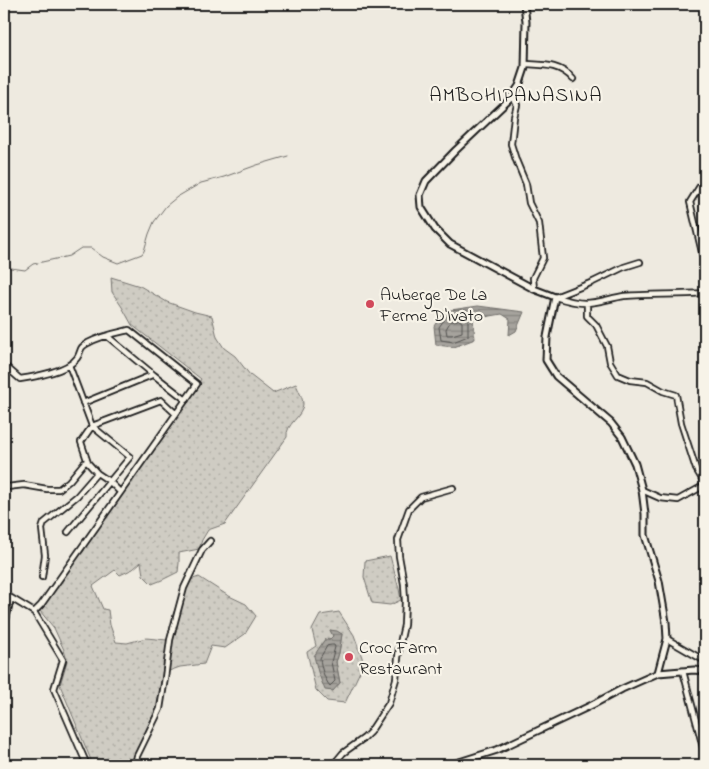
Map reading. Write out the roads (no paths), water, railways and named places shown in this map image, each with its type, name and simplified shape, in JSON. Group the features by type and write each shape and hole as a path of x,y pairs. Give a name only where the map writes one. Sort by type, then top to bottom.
{"street":[{"path":"524,4 526,22 525,68 519,86 510,99 426,180 420,195 421,207 435,229 450,244 534,289 555,297 587,303 622,296 705,293"},
{"path":"525,64 561,68 573,79"},
{"path":"512,96 518,105 514,117 511,144 526,184 530,203 539,223 543,258 533,278 534,289"},
{"path":"704,173 702,183 690,202 705,265"},
{"path":"555,297 640,262"},
{"path":"555,297 547,337 546,360 556,376 611,423 622,437 635,464 642,490 645,514 644,536 659,581 666,622 667,639 658,673"},
{"path":"587,303 587,316 596,325 607,346 610,362 618,375 630,380 647,382 663,391 676,395 681,423 696,469 705,485 678,500 660,498 642,490"},
{"path":"4,365 20,379 38,377 69,365 78,358 81,348 89,343 129,330 197,384 41,605 34,612"},
{"path":"106,336 186,400"},
{"path":"68,532 130,457 92,426 69,365"},
{"path":"83,403 154,375"},
{"path":"120,492 97,473 88,462 81,442 92,426 161,400 176,414"},
{"path":"7,487 24,485 59,489 69,481 84,463 88,462"},
{"path":"42,577 45,555 42,529 44,523 77,496 97,473"},
{"path":"333,765 343,753 370,732 389,703 396,679 399,648 404,625 404,584 398,540 409,509 421,497 453,488"},
{"path":"135,765 136,756 160,709 170,640 184,588 202,550 210,541"},
{"path":"4,595 34,612 63,660 54,689 87,765"},
{"path":"4,624 11,598"},
{"path":"667,639 705,661"},
{"path":"683,671 705,755"},
{"path":"450,765 498,750 658,673 705,671"}],"water":[{"path":"478,306 524,312 516,331 509,335 510,319 502,314 473,319 475,339 454,347 436,345 434,326 444,311"},
{"path":"330,630 342,634 336,662 340,683 333,691 325,690 314,656 325,639 329,640 333,636"}],"waterway":[{"path":"4,267 25,270 33,264 69,256 81,248 91,248 103,257 118,263 142,254 154,222 166,206 177,197 201,183 288,156"}],"place":[{"name":"Auberge De La Ferme D'Ivato","path":"370,304"},
{"name":"Croc Farm Restaurant","path":"349,657"}],"district":[{"name":"AMBOHIPANASINA","path":"516,94"}]}
